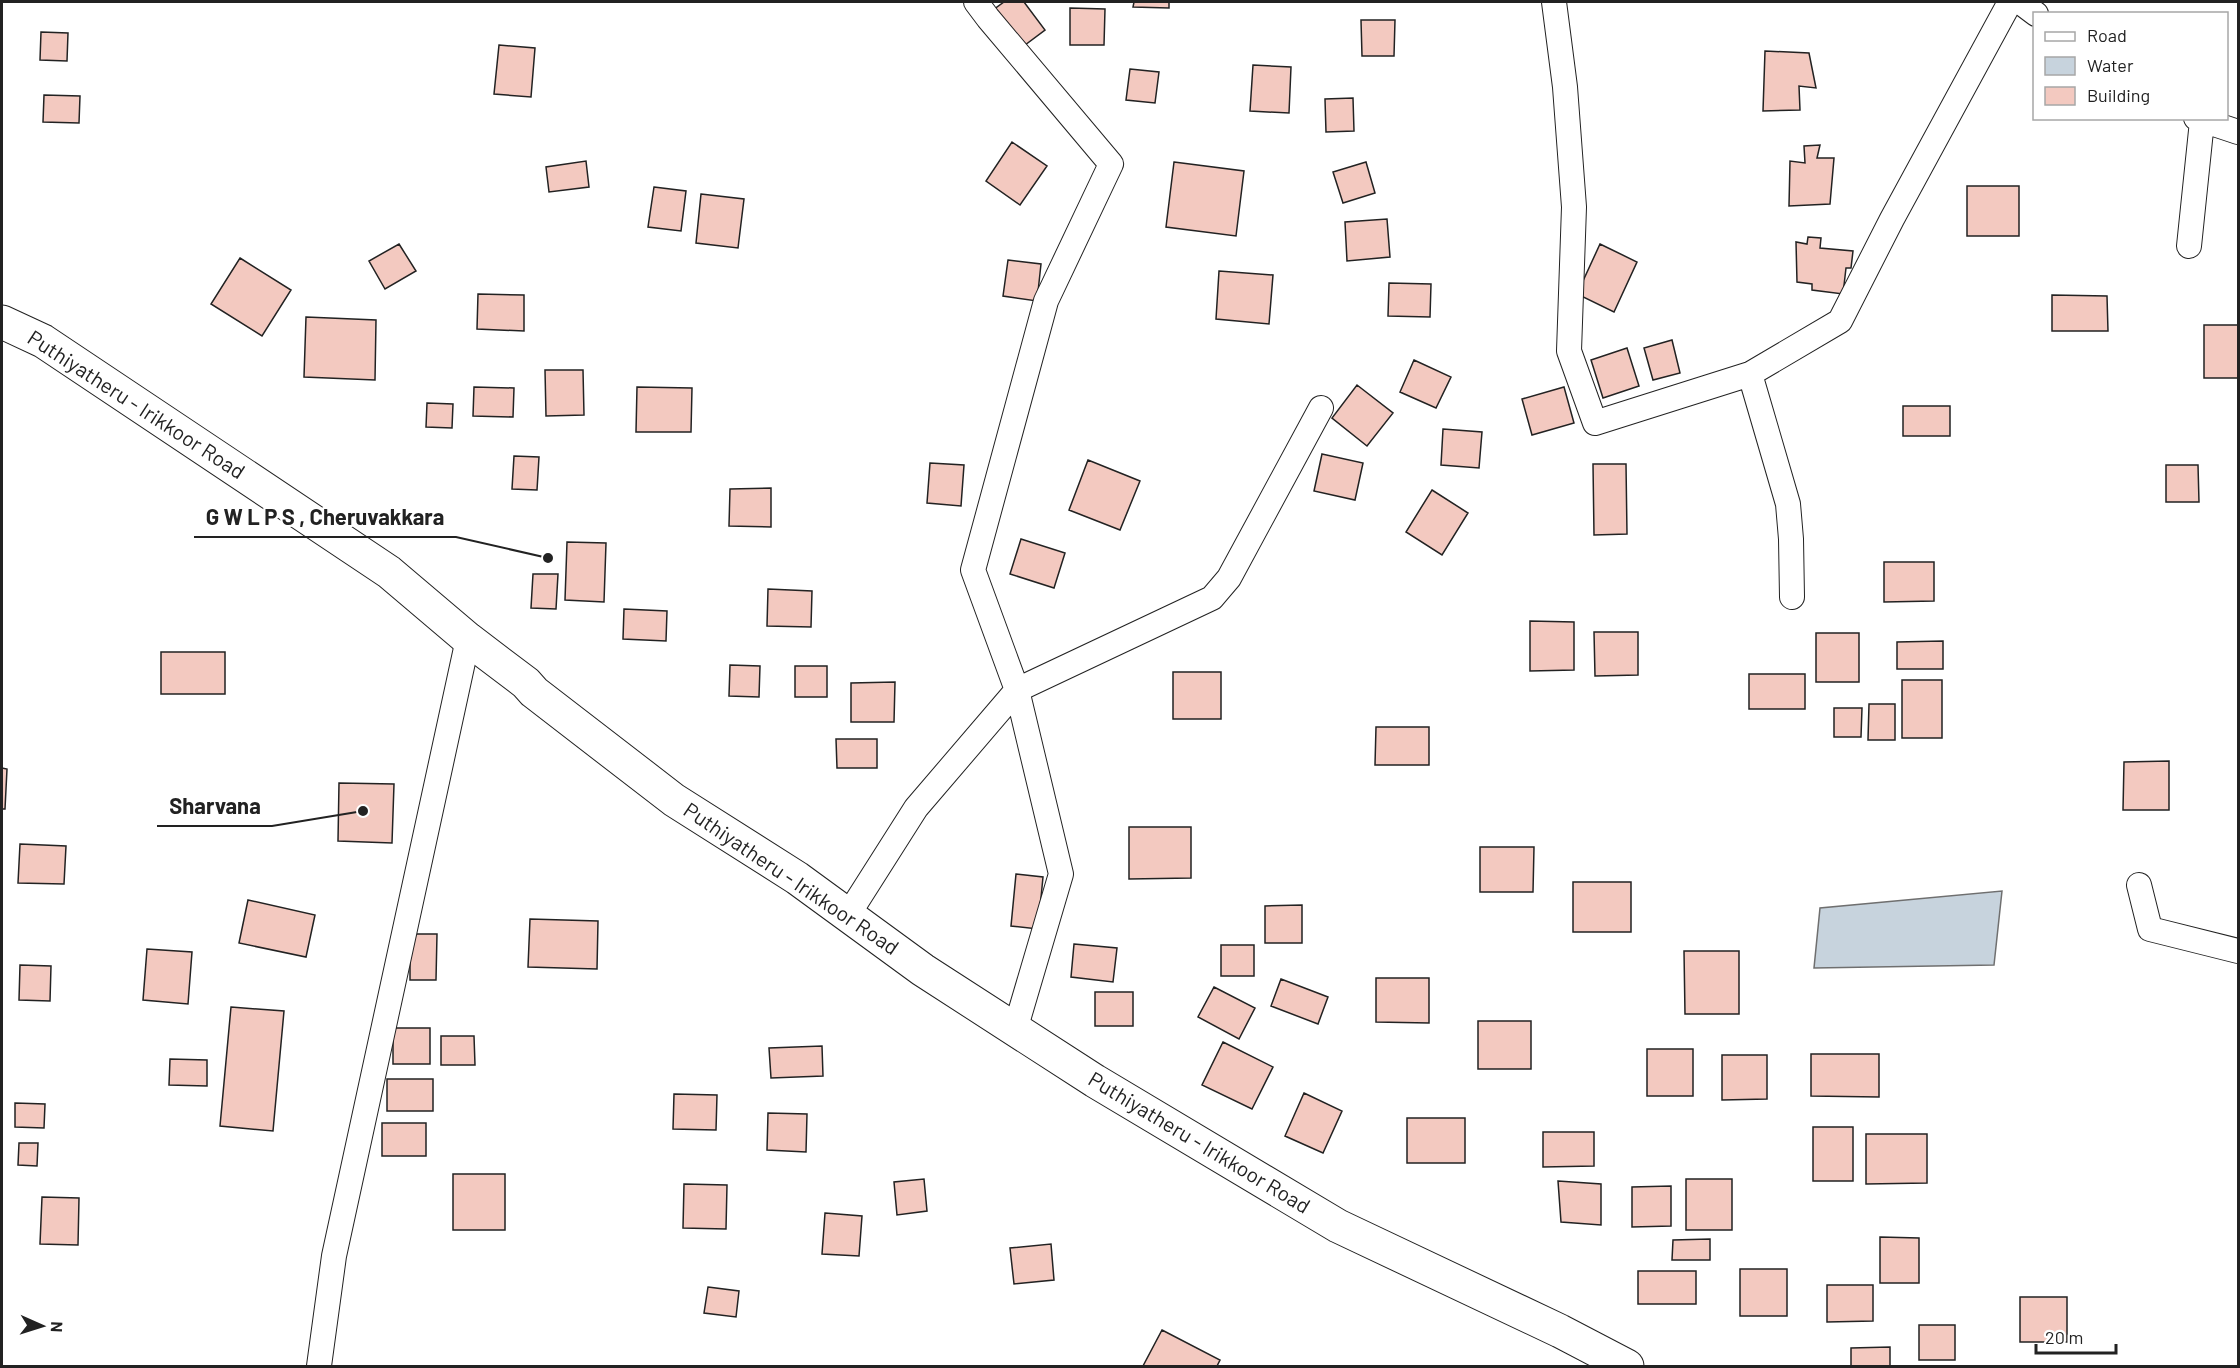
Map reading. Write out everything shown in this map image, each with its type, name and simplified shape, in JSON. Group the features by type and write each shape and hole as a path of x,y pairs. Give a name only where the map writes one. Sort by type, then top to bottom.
{"main road":[{"name":"Puthiyatheru - Irikkoor Road","path":"2,322 43,341 389,572 468,639 674,800 796,878 923,970 1095,1081 1338,1226 1560,1331 1626,1366"}],"street":[{"path":"976,2 1111,164 1046,301 973,570 1017,690 1061,874 1016,1030"},
{"path":"1554,2 1565,87 1574,207 1569,351 1595,423 1750,374 1840,321 1892,219 2010,2"},
{"path":"2020,2 2033,12"},
{"path":"2189,246 2199,120 2238,132"},
{"path":"1750,374 1788,504 1792,597"},
{"path":"848,915 916,808 1017,690 1212,598 1229,578 1321,408"},
{"path":"318,1366 334,1256 468,639"},
{"path":"2139,885 2150,929 2238,951"}],"water":[{"path":"2002,891 1994,965 1814,968 1820,908"}],"building":[{"path":"1004,2 1024,2 1045,30 1021,48 993,10"},
{"path":"1134,2 1169,2 1169,8 1133,7"},
{"path":"1070,8 1105,9 1104,45 1070,45"},
{"path":"1361,20 1395,20 1394,56 1362,56"},
{"path":"41,32 68,33 67,61 40,60"},
{"path":"499,45 535,48 531,97 494,94"},
{"path":"1765,51 1809,53 1816,88 1799,86 1800,110 1763,111"},
{"path":"1253,65 1291,67 1289,113 1250,111"},
{"path":"1130,69 1159,72 1155,103 1126,100"},
{"path":"44,95 80,96 79,123 43,122"},
{"path":"1353,98 1354,131 1326,132 1325,99"},
{"path":"1012,142 1047,166 1020,205 986,181"},
{"path":"1820,145 1817,158 1834,158 1830,204 1789,206 1790,161 1805,163 1804,146"},
{"path":"586,161 589,187 549,192 546,167"},
{"path":"1174,162 1244,171 1236,236 1166,227"},
{"path":"1366,162 1375,193 1343,203 1333,172"},
{"path":"1967,186 2019,186 2019,236 1967,236"},
{"path":"654,187 686,191 681,231 648,227"},
{"path":"701,194 744,199 738,248 696,243"},
{"path":"1387,219 1390,257 1347,261 1345,222"},
{"path":"1808,237 1821,238 1820,248 1853,251 1851,268 1846,268 1843,294 1812,290 1812,284 1797,282 1796,242 1807,244"},
{"path":"399,244 416,271 385,289 369,261"},
{"path":"1600,244 1637,262 1614,312 1577,294"},
{"path":"240,258 291,290 262,336 211,304"},
{"path":"1008,260 1041,264 1037,301 1003,296"},
{"path":"1219,271 1273,275 1269,324 1216,319"},
{"path":"1389,283 1431,284 1430,317 1388,316"},
{"path":"478,294 524,295 524,331 477,329"},
{"path":"2052,295 2107,296 2108,331 2052,331"},
{"path":"306,317 376,320 375,380 304,377"},
{"path":"2204,325 2238,325 2238,378 2204,378"},
{"path":"1672,340 1680,373 1653,380 1644,348"},
{"path":"1627,348 1639,386 1603,398 1591,360"},
{"path":"1414,360 1451,377 1436,408 1400,392"},
{"path":"545,370 583,370 584,415 546,416"},
{"path":"1357,385 1393,413 1367,446 1332,418"},
{"path":"474,387 514,388 513,417 473,416"},
{"path":"637,387 692,388 691,432 636,432"},
{"path":"1564,387 1574,423 1532,435 1522,399"},
{"path":"427,403 453,404 452,428 426,427"},
{"path":"1903,406 1950,406 1950,436 1903,436"},
{"path":"1443,429 1482,432 1479,468 1441,465"},
{"path":"1322,454 1363,463 1355,500 1314,491"},
{"path":"514,456 539,457 537,490 512,489"},
{"path":"1088,460 1140,481 1120,530 1069,510"},
{"path":"930,463 964,465 961,506 927,503"},
{"path":"1593,464 1626,464 1627,534 1594,535"},
{"path":"2166,465 2198,465 2199,502 2166,502"},
{"path":"771,488 771,527 729,526 730,489"},
{"path":"1432,490 1468,513 1442,555 1406,532"},
{"path":"1021,539 1065,553 1054,588 1010,574"},
{"path":"567,542 606,543 604,602 565,600"},
{"path":"1884,562 1934,562 1934,601 1884,602"},
{"path":"533,574 558,574 556,609 531,608"},
{"path":"768,589 812,591 811,627 767,626"},
{"path":"624,609 667,611 666,641 623,639"},
{"path":"1530,621 1574,622 1574,670 1530,671"},
{"path":"1594,632 1638,632 1638,675 1595,676"},
{"path":"1816,633 1859,633 1859,682 1816,682"},
{"path":"1943,641 1943,669 1897,669 1897,642"},
{"path":"161,652 225,652 225,694 161,694"},
{"path":"730,665 760,666 759,697 729,696"},
{"path":"795,666 827,666 827,697 795,697"},
{"path":"1173,672 1221,672 1221,719 1173,719"},
{"path":"1749,674 1805,674 1805,709 1749,709"},
{"path":"1902,680 1942,680 1942,738 1902,738"},
{"path":"895,682 894,722 851,722 851,683"},
{"path":"1869,704 1895,704 1895,740 1868,740"},
{"path":"1834,708 1862,708 1861,737 1834,737"},
{"path":"1376,727 1429,727 1429,765 1375,765"},
{"path":"836,739 877,739 877,768 837,768"},
{"path":"2169,761 2169,810 2123,810 2124,762"},
{"path":"2,768 7,769 5,809 2,809"},
{"path":"339,783 394,784 392,843 338,841"},
{"path":"1129,827 1191,827 1191,878 1129,879"},
{"path":"20,844 66,846 64,884 18,883"},
{"path":"1480,847 1534,847 1533,892 1480,892"},
{"path":"1016,874 1043,877 1038,929 1011,926"},
{"path":"1573,882 1631,882 1631,932 1573,932"},
{"path":"248,900 315,915 306,957 239,943"},
{"path":"1302,905 1302,943 1265,943 1265,906"},
{"path":"530,919 598,921 597,969 528,967"},
{"path":"410,934 437,934 436,980 410,980"},
{"path":"1074,944 1117,948 1113,982 1071,977"},
{"path":"1221,945 1254,945 1254,976 1221,976"},
{"path":"147,949 192,952 188,1004 143,1000"},
{"path":"1684,951 1739,951 1739,1014 1685,1014"},
{"path":"20,965 51,966 50,1001 19,1000"},
{"path":"1376,978 1429,978 1429,1023 1376,1022"},
{"path":"1281,979 1328,997 1318,1024 1271,1006"},
{"path":"1214,987 1255,1008 1239,1039 1198,1017"},
{"path":"1095,992 1133,992 1133,1026 1095,1026"},
{"path":"231,1007 284,1011 273,1131 220,1126"},
{"path":"1478,1021 1531,1021 1531,1069 1478,1069"},
{"path":"393,1028 430,1028 430,1064 393,1064"},
{"path":"441,1036 474,1036 475,1065 441,1065"},
{"path":"1223,1042 1273,1067 1252,1109 1202,1085"},
{"path":"822,1046 823,1076 771,1078 769,1048"},
{"path":"1647,1049 1693,1049 1693,1096 1647,1096"},
{"path":"1811,1054 1879,1054 1879,1097 1811,1096"},
{"path":"1722,1055 1767,1055 1767,1099 1722,1100"},
{"path":"170,1059 207,1060 207,1086 169,1085"},
{"path":"387,1079 433,1079 433,1111 387,1111"},
{"path":"1304,1093 1342,1111 1323,1153 1285,1136"},
{"path":"674,1094 717,1095 716,1130 673,1129"},
{"path":"15,1103 45,1104 44,1128 15,1127"},
{"path":"768,1113 807,1114 806,1152 767,1150"},
{"path":"1407,1118 1465,1118 1465,1163 1407,1163"},
{"path":"382,1123 426,1123 426,1156 382,1156"},
{"path":"1813,1127 1853,1127 1853,1181 1813,1181"},
{"path":"1543,1132 1594,1132 1594,1166 1543,1167"},
{"path":"1866,1134 1927,1134 1927,1183 1866,1184"},
{"path":"19,1143 38,1143 37,1166 18,1165"},
{"path":"453,1174 505,1174 505,1230 453,1230"},
{"path":"924,1179 927,1211 897,1215 894,1182"},
{"path":"1686,1179 1732,1179 1732,1230 1686,1230"},
{"path":"1558,1181 1601,1184 1601,1225 1561,1222"},
{"path":"684,1184 727,1185 726,1229 683,1228"},
{"path":"1671,1186 1671,1226 1632,1227 1632,1187"},
{"path":"42,1197 79,1198 78,1245 40,1244"},
{"path":"825,1213 862,1216 859,1256 822,1254"},
{"path":"1880,1237 1919,1238 1919,1283 1880,1283"},
{"path":"1710,1239 1710,1260 1672,1260 1673,1240"},
{"path":"1051,1244 1054,1280 1014,1284 1010,1248"},
{"path":"1740,1269 1787,1269 1787,1316 1740,1316"},
{"path":"1638,1271 1696,1271 1696,1304 1638,1304"},
{"path":"1827,1285 1873,1285 1873,1321 1827,1322"},
{"path":"708,1287 739,1291 736,1317 704,1313"},
{"path":"2020,1297 2067,1297 2067,1342 2020,1342"},
{"path":"1919,1325 1955,1325 1955,1360 1919,1360"},
{"path":"1162,1330 1220,1360 1217,1366 1143,1366"},
{"path":"1890,1347 1890,1366 1851,1366 1851,1348"}],"place":[{"name":"G W L P S , Cheruvakkara","path":"548,558"},
{"name":"Sharvana","path":"363,811"}]}
